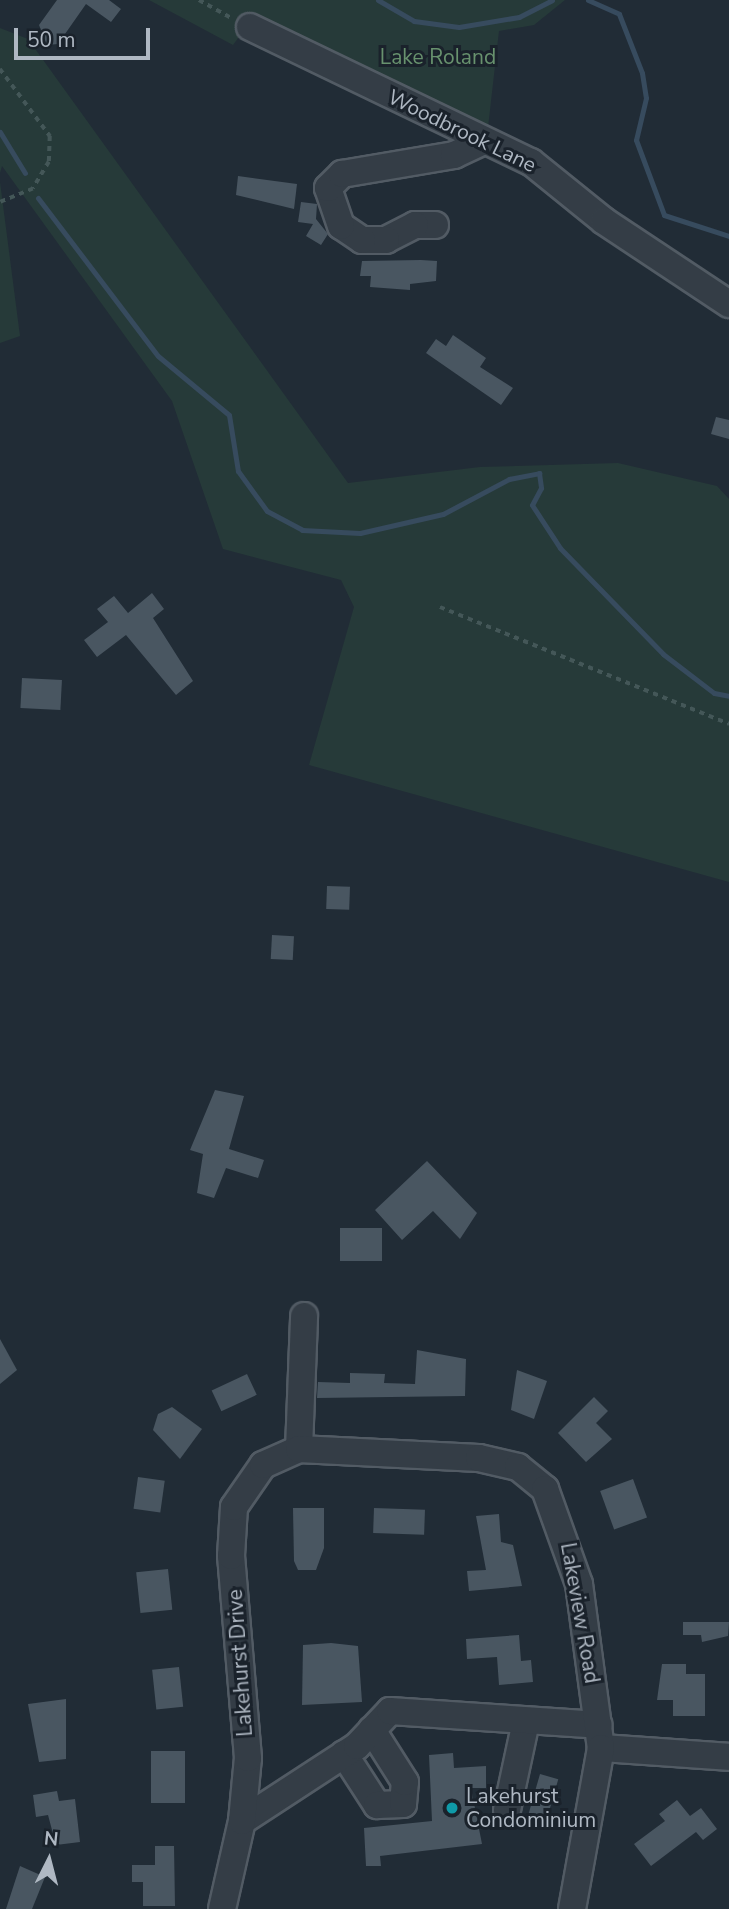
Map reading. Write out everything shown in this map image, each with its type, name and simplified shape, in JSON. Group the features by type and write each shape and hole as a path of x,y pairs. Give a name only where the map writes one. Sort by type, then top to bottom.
{"street":[{"name":"Woodbrook Lane","path":"250,27 531,162 604,221 729,304"},
{"path":"435,225 415,225 386,240 362,240 341,226 328,188 342,174 454,155 484,141"},
{"path":"299,1449 304,1316"},
{"name":"Lakeview Road","path":"299,1449 479,1458 532,1478 558,1513 572,1552 600,1737 572,1909"},
{"name":"Lakehurst Drive","path":"222,1909 242,1821 247,1758 231,1527 247,1480 281,1453 299,1449"},
{"path":"242,1821 344,1754 399,1710 526,1721 600,1737 729,1757"},
{"path":"507,1810 526,1721"},
{"path":"344,1754 377,1805 403,1804 405,1782 372,1730"}],"path":[{"path":"199,0 250,27"},
{"path":"0,69 50,136 49,162 33,189 0,202"},
{"path":"440,607 729,723"}],"green space":[{"name":"Lake Roland","path":"149,0 565,0 534,25 499,31 486,145 250,22 233,45"},
{"path":"0,28 28,39 348,483 480,467 618,463 717,486 729,499 729,882 309,765 354,607 341,580 223,549 172,401 2,166 0,173"},
{"path":"0,182 20,336 0,343"}],"building":[{"path":"57,0 109,0 121,9 111,22 86,4 58,44 47,45 39,25"},
{"path":"238,176 297,184 294,209 236,195"},
{"path":"301,202 317,204 316,219 328,234 321,245 306,236 313,224 298,222"},
{"path":"362,261 437,261 436,281 410,284 410,290 370,287 371,276 360,276"},
{"path":"453,335 486,358 480,367 513,388 501,405 426,353 436,339 446,346"},
{"path":"716,417 729,420 729,439 711,434"},
{"path":"152,593 164,609 153,618 193,681 176,695 126,635 97,657 84,640 108,622 97,609 114,596 128,613"},
{"path":"22,678 62,680 60,710 20,708"},
{"path":"327,886 350,887 349,910 326,909"},
{"path":"272,935 294,936 293,960 271,959"},
{"path":"215,1090 244,1096 229,1149 264,1160 258,1178 226,1168 214,1198 197,1193 203,1154 190,1150"},
{"path":"427,1161 477,1213 460,1239 433,1211 402,1240 375,1210"},
{"path":"340,1228 382,1228 382,1261 340,1261"},
{"path":"0,1339 17,1370 0,1384"},
{"path":"417,1350 466,1359 465,1396 317,1398 318,1382 350,1383 350,1373 385,1374 384,1383 415,1384"},
{"path":"517,1370 547,1381 534,1419 511,1410"},
{"path":"247,1374 257,1395 221,1411 212,1390"},
{"path":"594,1397 608,1411 596,1423 612,1439 586,1462 558,1433"},
{"path":"172,1407 202,1429 180,1459 153,1430 158,1414"},
{"path":"138,1477 165,1481 160,1512 134,1509"},
{"path":"633,1479 647,1518 614,1529 600,1491"},
{"path":"293,1508 324,1508 324,1548 316,1570 298,1570 294,1561"},
{"path":"374,1508 425,1510 424,1535 373,1533"},
{"path":"499,1514 501,1542 513,1545 522,1586 469,1591 467,1571 486,1570 476,1516"},
{"path":"168,1569 172,1610 140,1613 136,1572"},
{"path":"683,1622 729,1622 728,1636 702,1642 701,1635 683,1635"},
{"path":"519,1635 521,1661 531,1660 533,1682 499,1685 497,1657 467,1659 466,1639"},
{"path":"331,1643 358,1646 362,1702 302,1705 303,1645"},
{"path":"662,1664 686,1664 686,1674 705,1674 705,1716 673,1716 673,1700 657,1700"},
{"path":"179,1667 183,1707 156,1710 152,1670"},
{"path":"66,1699 66,1759 39,1762 28,1704"},
{"path":"151,1751 185,1751 185,1803 151,1803"},
{"name":"Lakehurst Condominium","path":"453,1753 454,1768 486,1766 486,1788 471,1788 482,1844 380,1856 381,1866 366,1866 364,1828 432,1821 429,1755"},
{"path":"540,1774 558,1779 544,1828 526,1823"},
{"path":"57,1791 59,1801 75,1799 80,1842 56,1845 48,1815 36,1817 33,1795"},
{"path":"677,1800 690,1816 701,1808 717,1829 703,1840 696,1832 651,1866 634,1844 665,1821 659,1814"},
{"path":"155,1846 174,1846 175,1906 143,1906 143,1882 132,1882 132,1865 155,1865"},
{"path":"20,1866 45,1877 32,1909 6,1909"}],"waterway":[{"path":"378,0 414,21 459,27 519,17 552,0"},
{"path":"588,0 619,14 642,73 646,98 636,140 664,215 729,236"},
{"path":"0,132 25,173"},
{"path":"38,198 158,356 229,415 238,471 267,511 302,530 360,533 443,514 509,479 539,473 541,488 532,505 560,548 663,654 714,693 729,696"}],"place":[{"name":"Lakehurst Condominium","path":"452,1808"}]}
